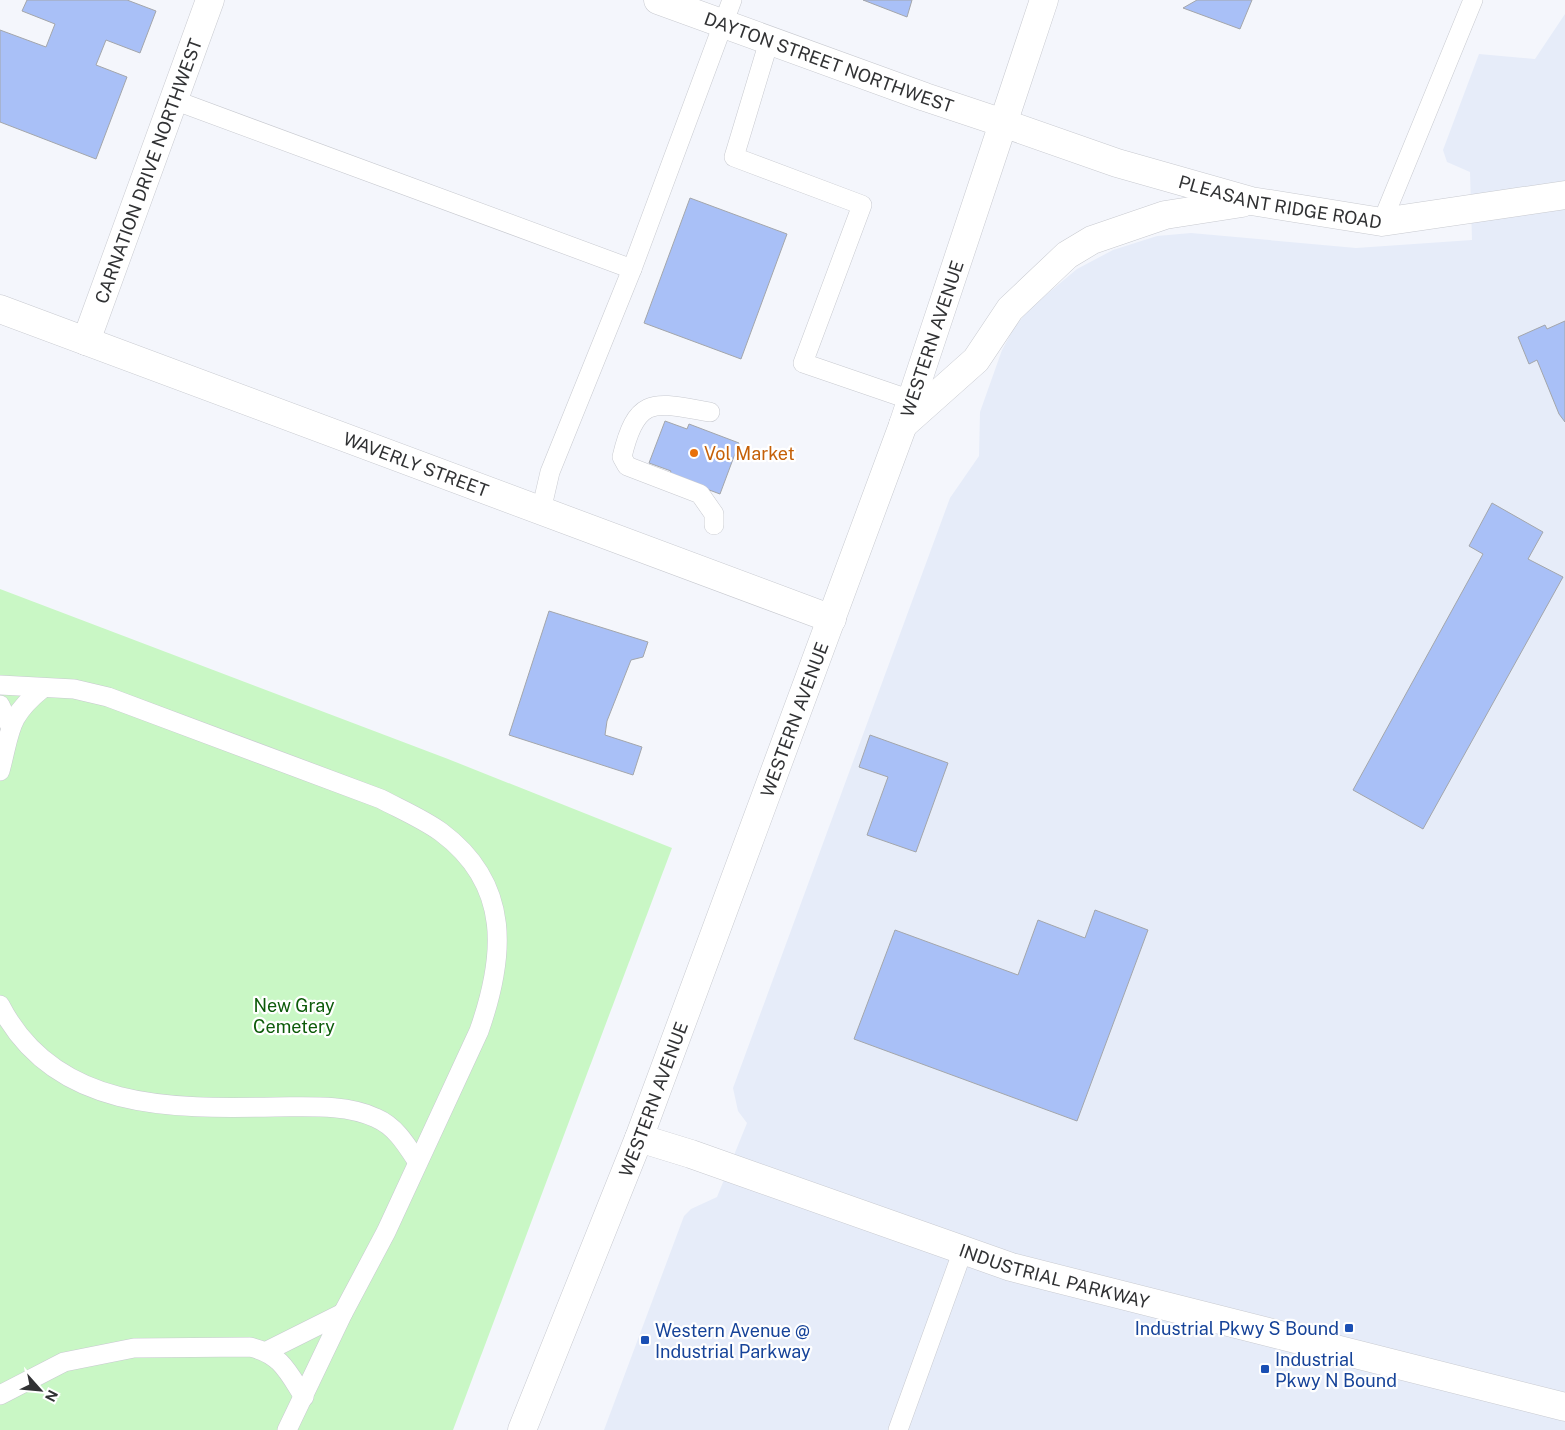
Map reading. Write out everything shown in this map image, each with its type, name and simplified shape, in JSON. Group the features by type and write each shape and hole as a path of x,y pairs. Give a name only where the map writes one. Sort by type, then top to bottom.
{"street":[{"name":"CARNATION DRIVE NORTHWEST","path":"86,341 210,0"},
{"name":"DAYTON STREET NORTHWEST","path":"658,0 728,12 769,41 925,98 1003,123"},
{"name":"WESTERN AVENUE","path":"522,1430 639,1138 832,619 907,412 1044,0"},
{"name":"PLEASANT RIDGE ROAD","path":"1003,123 1117,163 1251,202 1382,222 1565,196"},
{"path":"907,412 976,360 1010,309 1067,255 1092,240 1165,215 1251,202"},
{"name":"WAVERLY STREET","path":"0,309 832,619"},
{"name":"INDUSTRIAL PARKWAY","path":"639,1138 691,1154 1010,1268 1565,1407"}],"lane":[{"path":"1382,222 1473,0"},
{"path":"542,511 550,472 632,269 728,12"},
{"path":"769,41 734,157 862,205 803,363 907,412"},
{"path":"174,100 632,269"},
{"path":"710,412 666,405 652,405 642,412 633,425 622,457 627,466 700,494 714,514 714,525"},
{"path":"0,685 74,689 108,697 331,779 418,818 441,832 464,852 480,872 497,916 497,966 490,1000 479,1031 417,1161 386,1232 343,1313 287,1430"},
{"path":"0,771 10,726 18,713 43,688"},
{"path":"0,705 10,726"},
{"path":"0,1005 21,1038 38,1055 59,1071 102,1092 147,1104 210,1108 328,1108 359,1112 377,1118 392,1128 405,1142 417,1161"},
{"path":"898,1430 963,1250"},
{"path":"266,1351 343,1313"},
{"path":"0,1395 64,1362 134,1348 250,1347 266,1351 282,1362 304,1397"}],"shaded area":[{"path":"1565,14 1565,1430 604,1430 684,1216 691,1209 717,1197 747,1123 738,1111 733,1088 950,498 979,456 980,412 1002,350 1014,328 1029,309 1077,269 1113,250 1157,236 1191,233 1356,248 1472,240 1470,172 1447,162 1443,150 1479,54 1535,59"}],"green space":[{"name":"New Gray Cemetery","path":"0,589 448,759 672,848 453,1430 0,1430"}],"building":[{"path":"27,0 127,0 156,11 140,53 106,40 96,65 127,77 96,159 0,122 0,30 46,47 55,24 22,11"},
{"path":"863,0 912,0 907,17"},
{"path":"1197,0 1252,0 1240,29 1183,8"},
{"path":"690,198 787,234 741,359 644,323"},
{"path":"1565,321 1565,422 1559,414 1537,360 1529,364 1518,337 1545,325 1547,329"},
{"name":"Vol Market","path":"665,421 687,429 689,424 739,443 720,494 669,475 671,471 649,463"},
{"path":"1492,503 1543,532 1528,559 1563,577 1423,829 1353,790 1483,554 1469,546"},
{"path":"549,611 648,642 643,657 631,660 607,721 605,735 642,747 633,775 509,735"},
{"path":"870,735 948,763 916,852 867,835 888,777 859,767"},
{"path":"1095,910 1148,930 1077,1121 854,1039 895,930 1018,975 1038,920 1085,938"}],"place":[{"name":"Vol Market","path":"694,453"},
{"name":"Industrial Pkwy S Bound","path":"1349,1328"},
{"name":"Western Avenue @ Industrial Parkway","path":"645,1340"},
{"name":"Industrial Pkwy N Bound","path":"1265,1369"}]}
